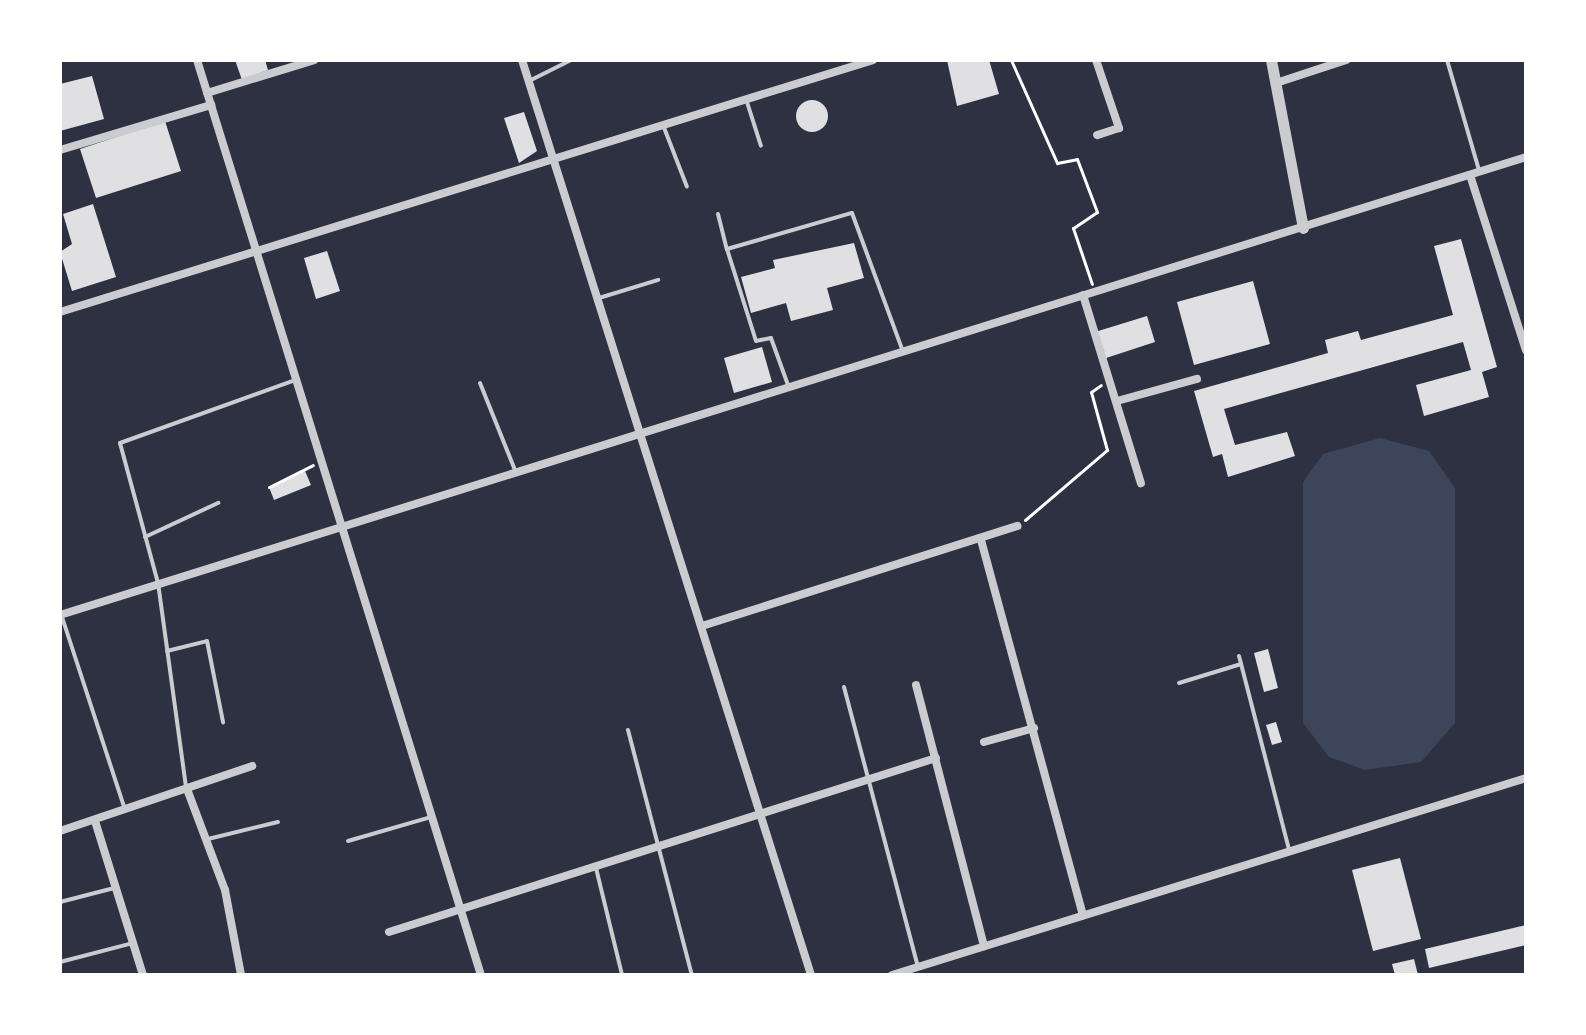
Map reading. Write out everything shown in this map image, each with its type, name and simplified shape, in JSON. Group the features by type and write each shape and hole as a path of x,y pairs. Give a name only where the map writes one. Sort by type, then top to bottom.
{"street":[{"path":"197,60 292,381 340,523 481,975"},
{"path":"207,93 314,60"},
{"path":"522,60 811,975"},
{"path":"60,312 255,248 873,60"},
{"path":"1096,60 1119,128 1097,135"},
{"path":"1271,60 1303,228"},
{"path":"1276,83 1346,60"},
{"path":"60,150 211,105"},
{"path":"61,615 340,523 1526,157"},
{"path":"1475,174 1526,350"},
{"path":"1083,295 1141,483"},
{"path":"1117,401 1197,379"},
{"path":"702,626 1018,526"},
{"path":"981,540 1083,915"},
{"path":"916,685 984,946"},
{"path":"984,742 1034,728"},
{"path":"389,932 760,810 936,758"},
{"path":"60,831 252,766"},
{"path":"892,975 1526,778"},
{"path":"187,789 225,890 241,975"},
{"path":"95,821 143,975"}],"lane":[{"path":"529,81 571,60"},
{"path":"1447,60 1475,174"},
{"path":"746,99 761,146"},
{"path":"663,125 687,187"},
{"path":"727,249 852,213 902,349"},
{"path":"718,214 756,341 771,338 788,385"},
{"path":"599,298 658,280"},
{"path":"187,789 158,583 120,443 292,381"},
{"path":"480,383 515,470"},
{"path":"145,537 218,503"},
{"path":"61,615 126,810"},
{"path":"167,651 207,641 223,722"},
{"path":"1239,656 1290,852"},
{"path":"1179,683 1241,664"},
{"path":"844,687 866,780 918,968"},
{"path":"628,730 661,842 692,975"},
{"path":"348,841 431,817"},
{"path":"206,839 278,822"},
{"path":"595,863 622,975"},
{"path":"60,902 116,888"},
{"path":"60,962 133,943"}],"path":[{"path":"1011,60 1057,163 1077,159 1097,212 1073,228 1094,291"},
{"path":"1018,526 1107,450 1091,392 1110,378"},
{"path":"269,487 320,462"}],"shaded area":[{"path":"1380,438 1429,451 1455,488 1455,723 1421,762 1365,770 1329,757 1303,723 1303,482 1323,454"}],"building":[{"path":"235,60 265,60 268,70 242,80"},
{"path":"947,60 989,60 999,94 957,106"},
{"path":"92,76 104,119 60,131 60,84"},
{"path":"812,100 824,104 828,116 824,128 812,132 800,128 796,116 800,104"},
{"path":"524,112 537,151 519,163 504,118"},
{"path":"165,121 181,171 96,198 80,149"},
{"path":"93,204 116,277 72,291 60,252 72,244 63,214"},
{"path":"1461,239 1497,367 1482,372 1489,397 1424,416 1416,385 1471,370 1463,342 1224,409 1235,445 1287,432 1295,456 1228,477 1222,454 1213,457 1194,391 1328,353 1325,340 1358,331 1361,340 1453,315 1434,246"},
{"path":"854,243 864,278 827,288 833,310 791,321 786,303 751,313 741,277 775,268 773,260"},
{"path":"327,251 340,291 316,299 304,258"},
{"path":"1253,281 1270,344 1194,365 1177,302"},
{"path":"1147,316 1155,342 1103,359 1095,332"},
{"path":"762,347 772,382 734,393 724,358"},
{"path":"305,471 311,485 274,500 269,487"},
{"path":"1268,649 1278,688 1264,692 1254,653"},
{"path":"1276,722 1282,742 1272,745 1266,725"},
{"path":"1400,858 1421,939 1373,951 1352,870"},
{"path":"1526,925 1526,945 1429,968 1425,949"},
{"path":"1414,959 1418,975 1395,975 1392,964"}]}
